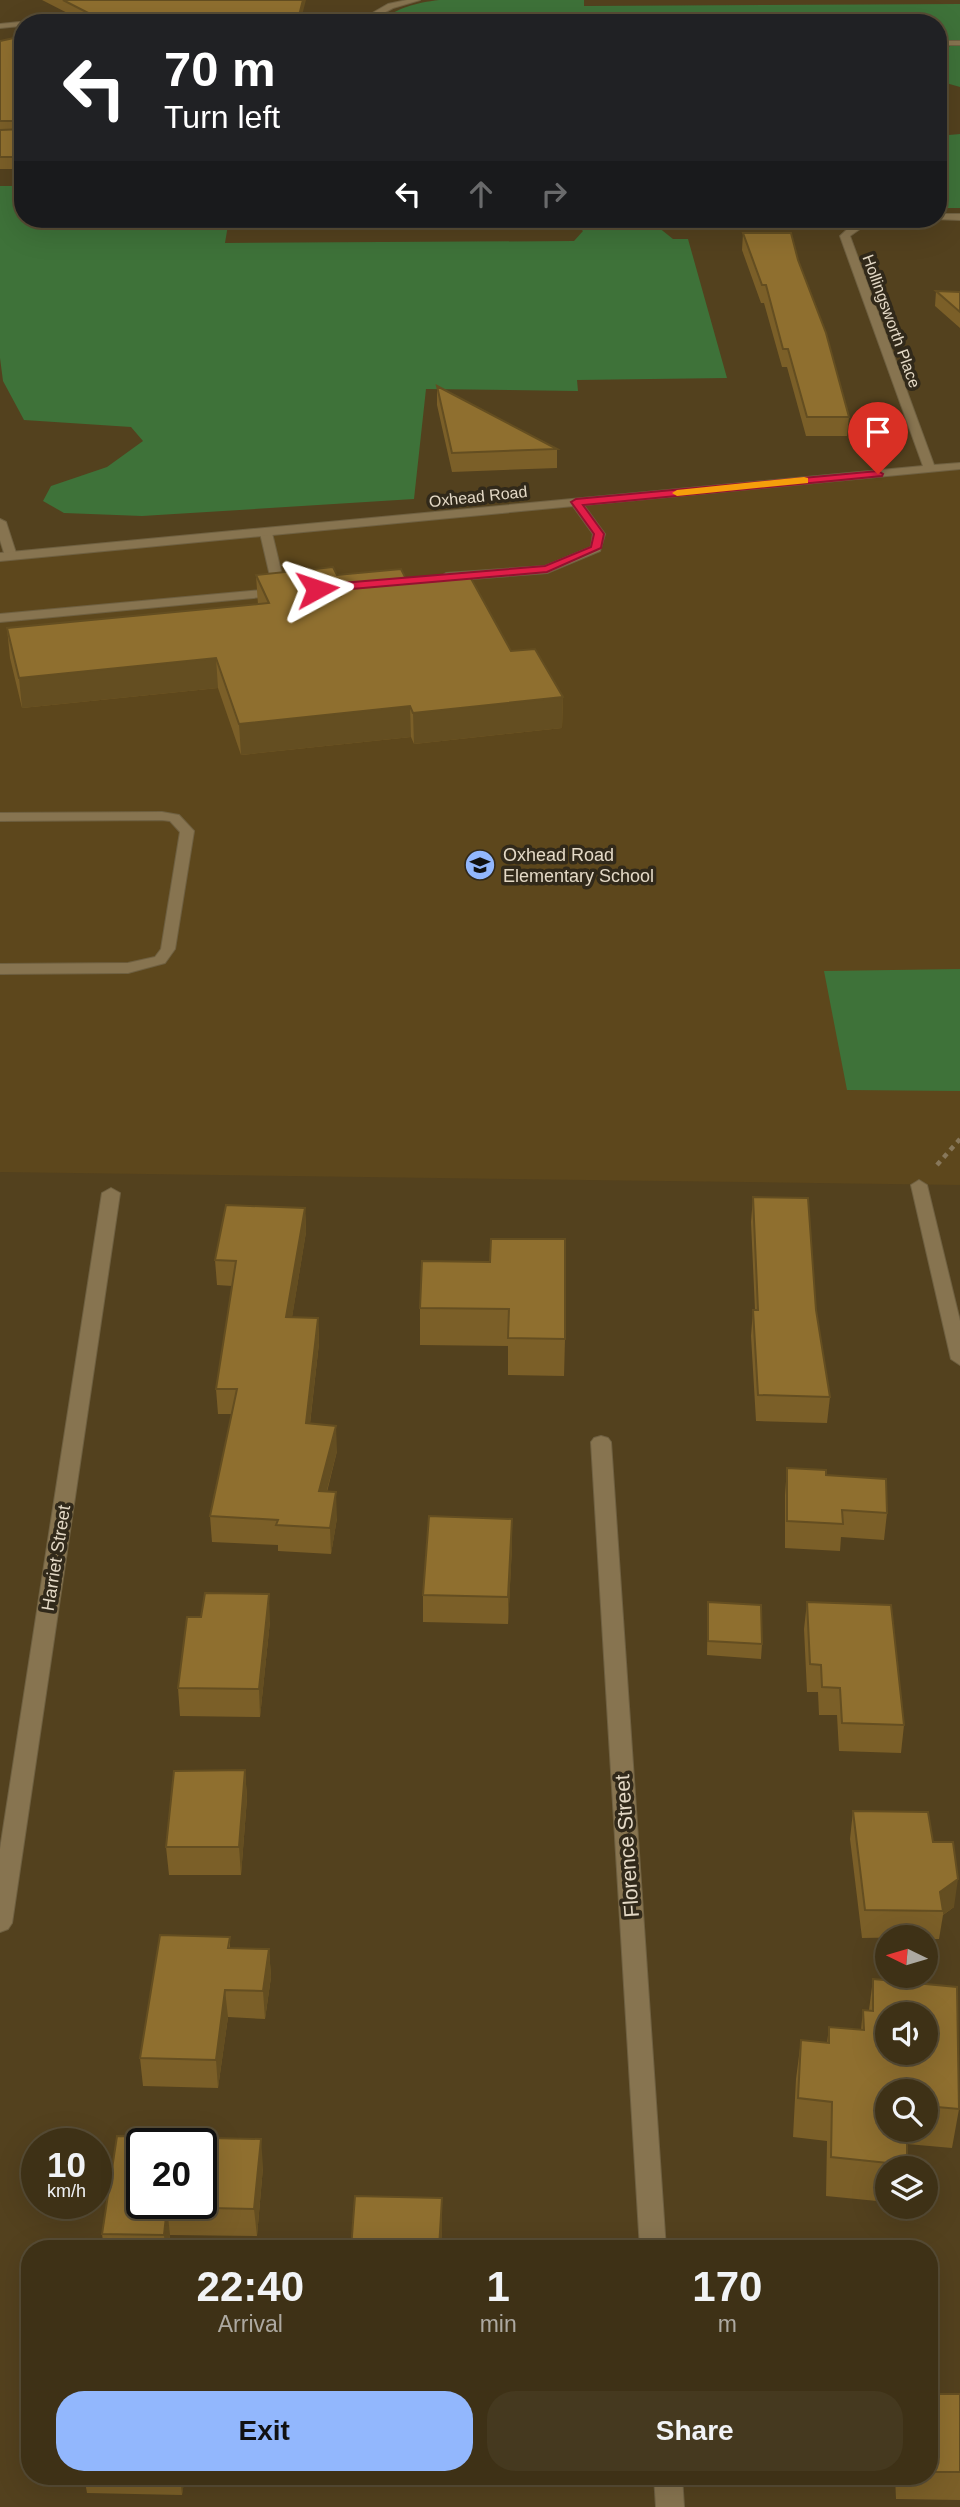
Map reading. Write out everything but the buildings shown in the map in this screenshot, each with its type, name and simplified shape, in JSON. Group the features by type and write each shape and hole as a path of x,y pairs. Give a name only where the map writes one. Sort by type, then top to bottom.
{"street":[{"path":"376,14 391,6 416,0"},
{"name":"Hollingsworth Place","path":"851,228 845,236 930,469"},
{"name":"Oxhead Road","path":"6,556 960,466"},
{"path":"439,578 547,569 596,548 599,534 576,502"},
{"path":"0,522 6,556"},
{"path":"0,618 286,592 266,533"},
{"path":"0,817 162,817 174,818 187,831 168,949 160,960 128,968 0,969"},
{"path":"919,1185 960,1360"},
{"name":"Harriet Street","path":"0,1923 111,1193"},
{"name":"Florence Street","path":"601,1442 652,2240"},
{"path":"669,2485 670,2507"}],"shaded area":[{"name":"Oxhead Road Elementary School","path":"960,467 960,1185 0,1172 0,559"}],"green space":[{"path":"439,0 584,0 584,6 960,4 960,87 947,83 947,48 950,46 947,46 947,14 392,14"},
{"path":"960,134 960,208 947,208 947,135"},
{"path":"0,186 14,186 14,228 228,228 225,243 574,241 583,231 580,228 659,228 673,239 688,239 727,378 577,380 578,391 426,389 414,499 142,516 64,513 43,501 51,486 107,467 143,441 131,427 24,420 3,381 0,358"},
{"path":"960,969 960,1091 847,1090 824,971"}],"slow traffic":[{"path":"677,493 804,481"}],"place":[{"name":"Oxhead Road Elementary School","path":"480,865"}],"route":[{"path":"317,589 547,569 596,548 599,534 576,502 878,474"}]}
